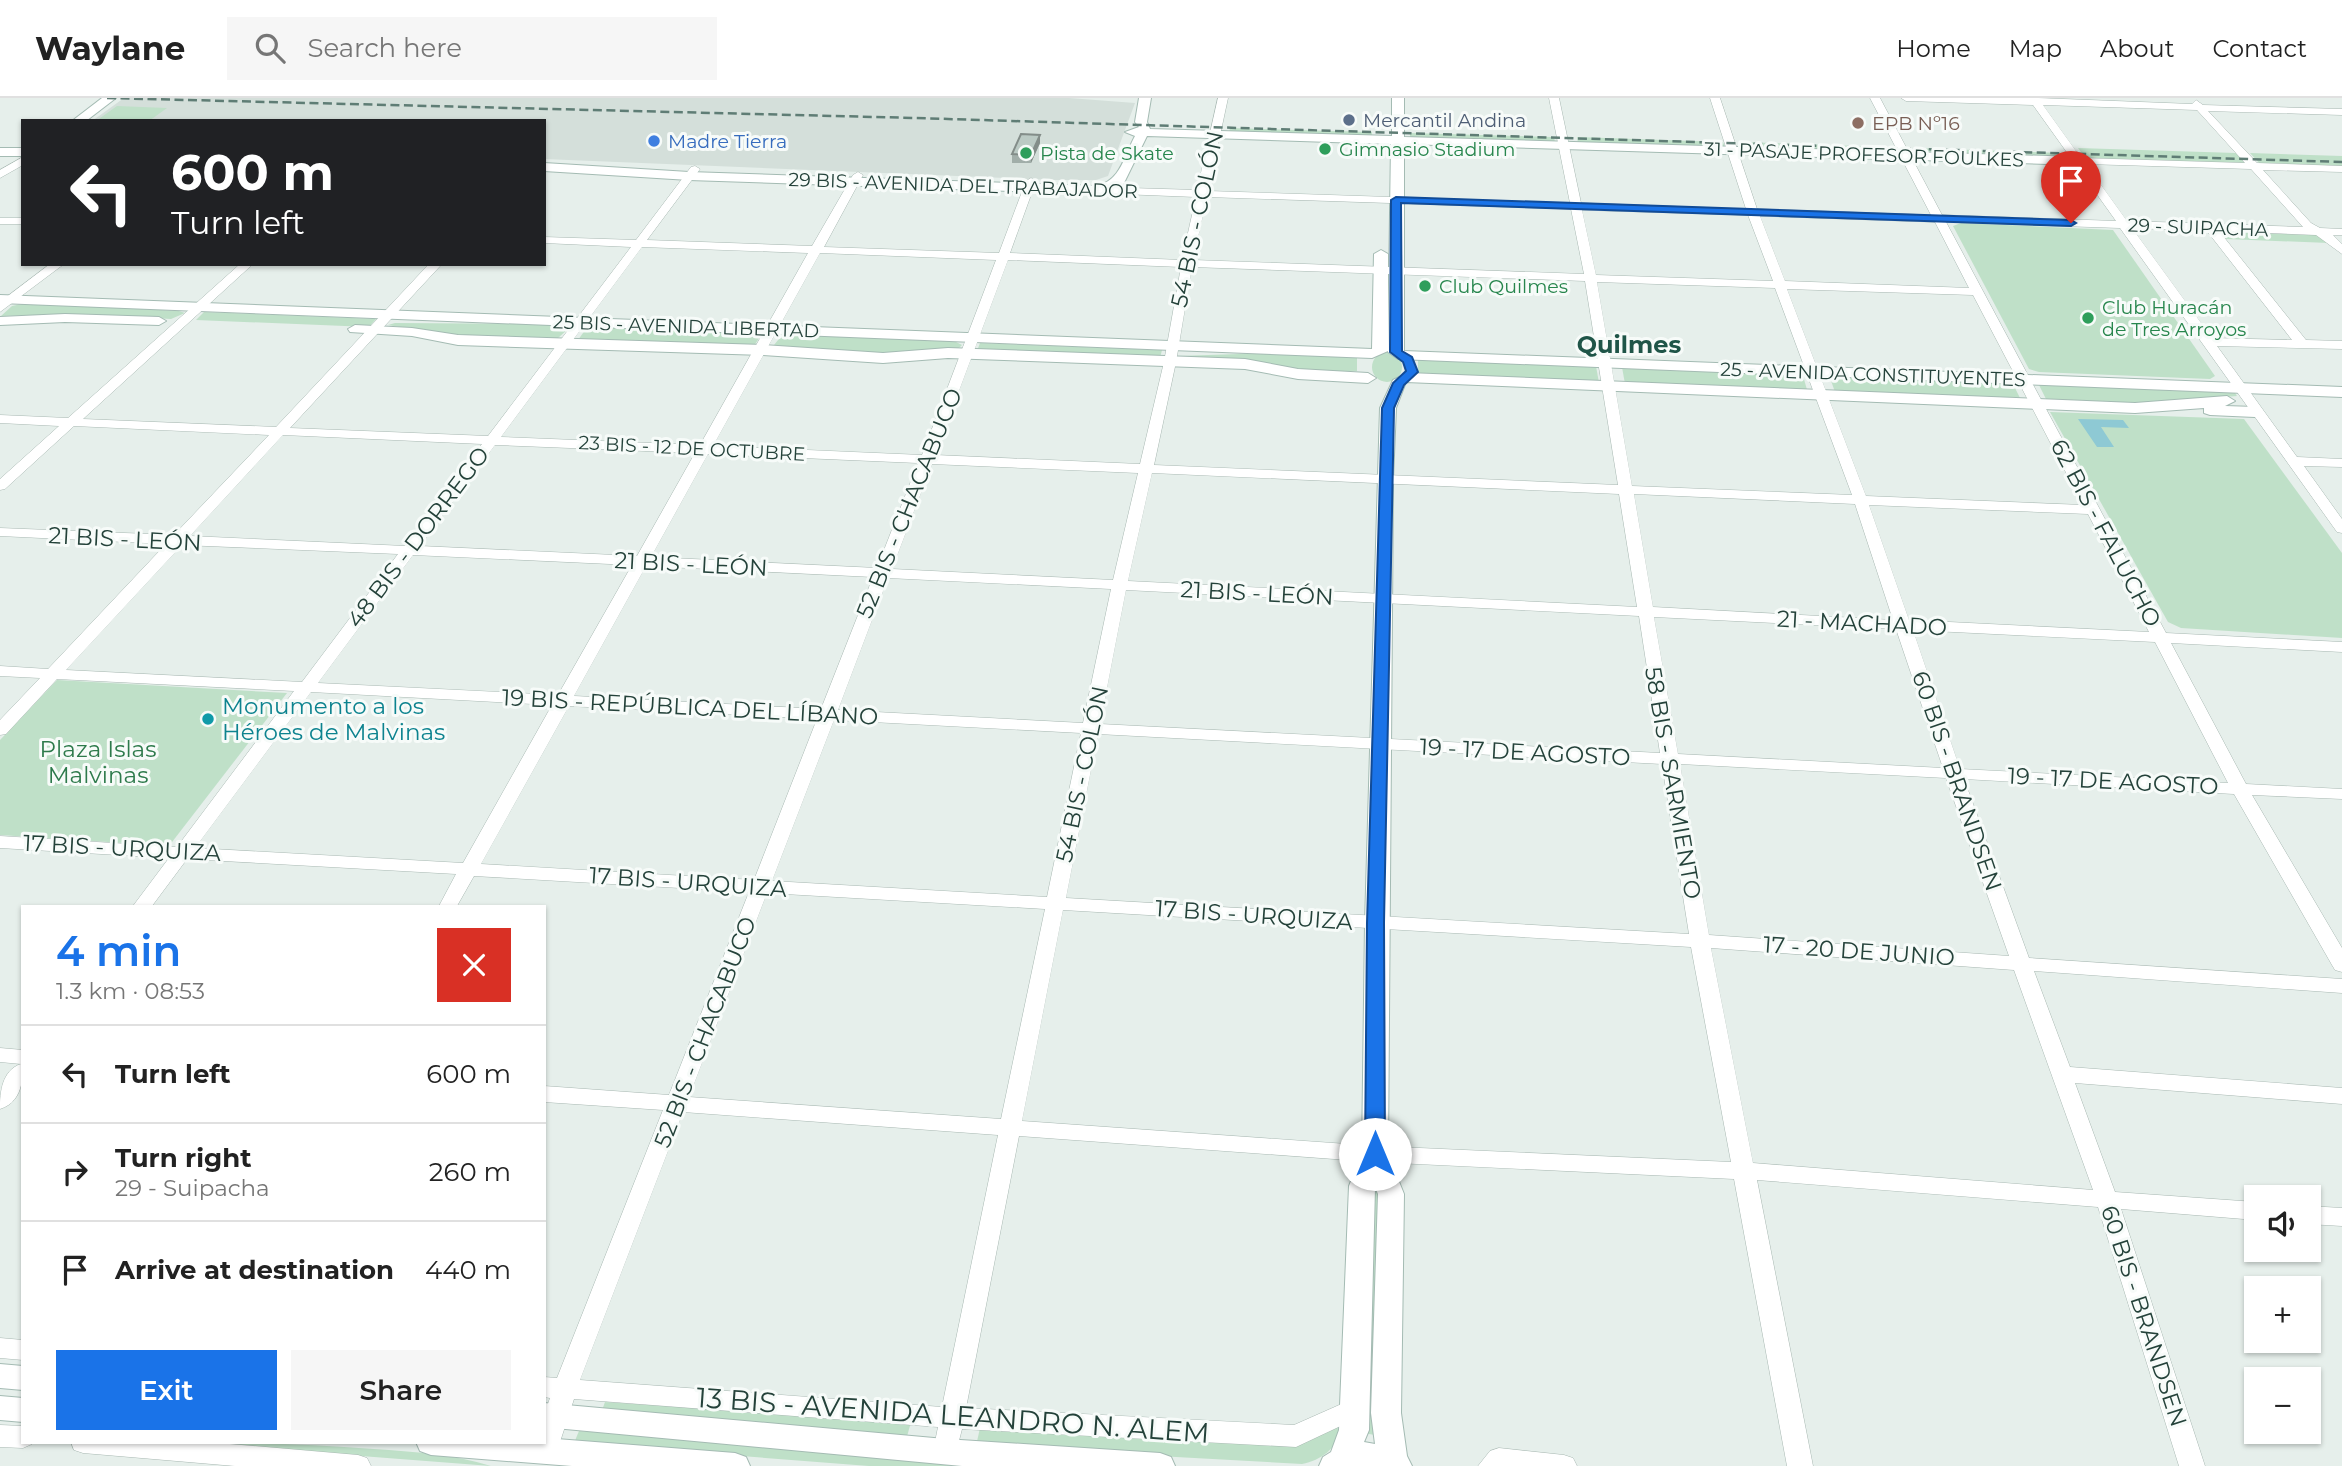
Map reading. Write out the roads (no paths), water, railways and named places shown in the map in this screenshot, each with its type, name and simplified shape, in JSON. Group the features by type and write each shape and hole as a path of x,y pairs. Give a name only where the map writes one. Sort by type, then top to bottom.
{"main road":[{"path":"94,114 110,98"},
{"path":"94,114 119,98"},
{"path":"1092,187 1114,186 1124,178 1145,98"},
{"path":"1386,98 1391,135"},
{"path":"1388,353 1387,204 1391,135 1398,98"},
{"name":"31 - PASAJE PROFESOR FOULKES","path":"1138,129 1564,139 2075,156"},
{"name":"29 BIS - AVENIDA DEL TRABAJADOR","path":"546,164 1092,187 1114,176 1138,129"},
{"path":"0,152 21,152"},
{"path":"1381,236 1388,272"},
{"name":"25 BIS - AVENIDA LIBERTAD","path":"4,302 198,309 384,323 458,340 762,350 883,358 970,346"},
{"name":"25 BIS - AVENIDA LIBERTAD","path":"0,321 65,318 183,322 384,323 477,319 774,329 970,346 1171,353 1298,374 1404,381"},
{"path":"1171,353 1239,354 1256,349 1388,353 1412,368 1388,408 1376,923 1375,1154 1391,1195 1386,1413 1395,1465"},
{"path":"1388,353 1363,364 1388,408"},
{"name":"25 - AVENIDA CONSTITUYENTES","path":"1388,353 2025,380 2248,400 2342,403"},
{"name":"25 - AVENIDA CONSTITUYENTES","path":"1404,381 1607,386 2135,408 2342,392"},
{"path":"1339,1463 1354,1430 1362,1186 1375,1154"},
{"path":"0,1376 21,1378"},
{"name":"13 BIS - AVENIDA LEANDRO N. ALEM","path":"553,1401 945,1452 1160,1466"},
{"path":"0,1408 21,1410"},
{"path":"456,1444 735,1466"},
{"path":"1339,1463 1371,1455 1395,1465"}],"street":[{"name":"54 BIS - COLÓN","path":"945,1452 1119,586 1147,469 1187,263 1223,98"},
{"name":"58 BIS - SARMIENTO","path":"1555,98 1591,279 1700,941 1800,1466"},
{"name":"60 BIS - BRANDSEN","path":"1715,98 1754,213 1861,501 1953,773 2107,1199 2192,1466"},
{"name":"62 BIS - FALUCHO","path":"1875,98 2239,787 2342,965"},
{"path":"1906,98 2195,102 2342,112"},
{"path":"2034,100 2342,529"},
{"path":"2195,102 2307,225 2321,231 2342,251"},
{"name":"31 - PASAJE PROFESOR FOULKES","path":"2075,156 2342,169"},
{"path":"0,175 21,161"},
{"name":"48 BIS - DORREGO","path":"143,905 692,172"},
{"path":"448,905 858,178"},
{"name":"52 BIS - CHACABUCO","path":"545,1451 553,1401 677,1106 1030,184"},
{"name":"29 BIS - AVENIDA DEL TRABAJADOR","path":"1092,187 1387,204"},
{"name":"29 - SUIPACHA","path":"1387,204 1576,206 2342,232"},
{"path":"0,221 21,221"},
{"path":"2210,227 2301,344"},
{"path":"546,240 1978,292"},
{"path":"4,302 55,266"},
{"path":"0,486 245,266"},
{"path":"0,730 384,323 434,266"},
{"path":"2207,342 2342,345"},
{"name":"23 BIS - 12 DE OCTUBRE","path":"0,419 2095,510"},
{"path":"2292,461 2342,463"},
{"name":"21 BIS - LEÓN","path":"0,532 1382,598"},
{"name":"21 - MACHADO","path":"1382,598 2342,647"},
{"name":"19 BIS - REPÚBLICA DEL LÍBANO","path":"0,671 1380,743"},
{"name":"19 - 17 DE AGOSTO","path":"1380,743 1669,761 2342,794"},
{"name":"17 BIS - URQUIZA","path":"0,842 1055,902 1376,923"},
{"name":"17 - 20 DE JUNIO","path":"1376,923 1700,941 2342,986"},
{"path":"0,1055 21,1057"},
{"path":"0,1101 21,1074"},
{"path":"2062,1074 2342,1096"},
{"path":"546,1094 677,1106 1375,1154 1745,1171 2244,1209"},
{"path":"2321,1216 2342,1217"},
{"path":"0,1348 21,1350"},
{"name":"13 BIS - AVENIDA LEANDRO N. ALEM","path":"553,1401 1296,1436 1355,1408"},
{"path":"0,1436 21,1437"},
{"path":"106,1444 358,1466"},
{"path":"1491,1466 1499,1459 1564,1466"}],"water":[{"path":"2078,419 2123,420 2129,428 2101,427 2114,447 2097,447"}],"railway":[{"path":"107,98 916,118 2342,162"}],"place":[{"name":"Mercantil Andina","path":"1349,120"},
{"name":"EPB Nº16","path":"1858,123"},
{"name":"Madre Tierra","path":"654,141"},
{"name":"Gimnasio Stadium","path":"1325,149"},
{"name":"Pista de Skate","path":"1026,153"},
{"name":"Club Quilmes","path":"1425,286"},
{"name":"Club Huracán de Tres Arroyos","path":"2088,318"},
{"name":"Monumento a los Héroes de Malvinas","path":"208,719"}],"district":[{"name":"Quilmes","path":"1629,345"}],"park label":[{"name":"Plaza Islas Malvinas","path":"98,762"}]}
